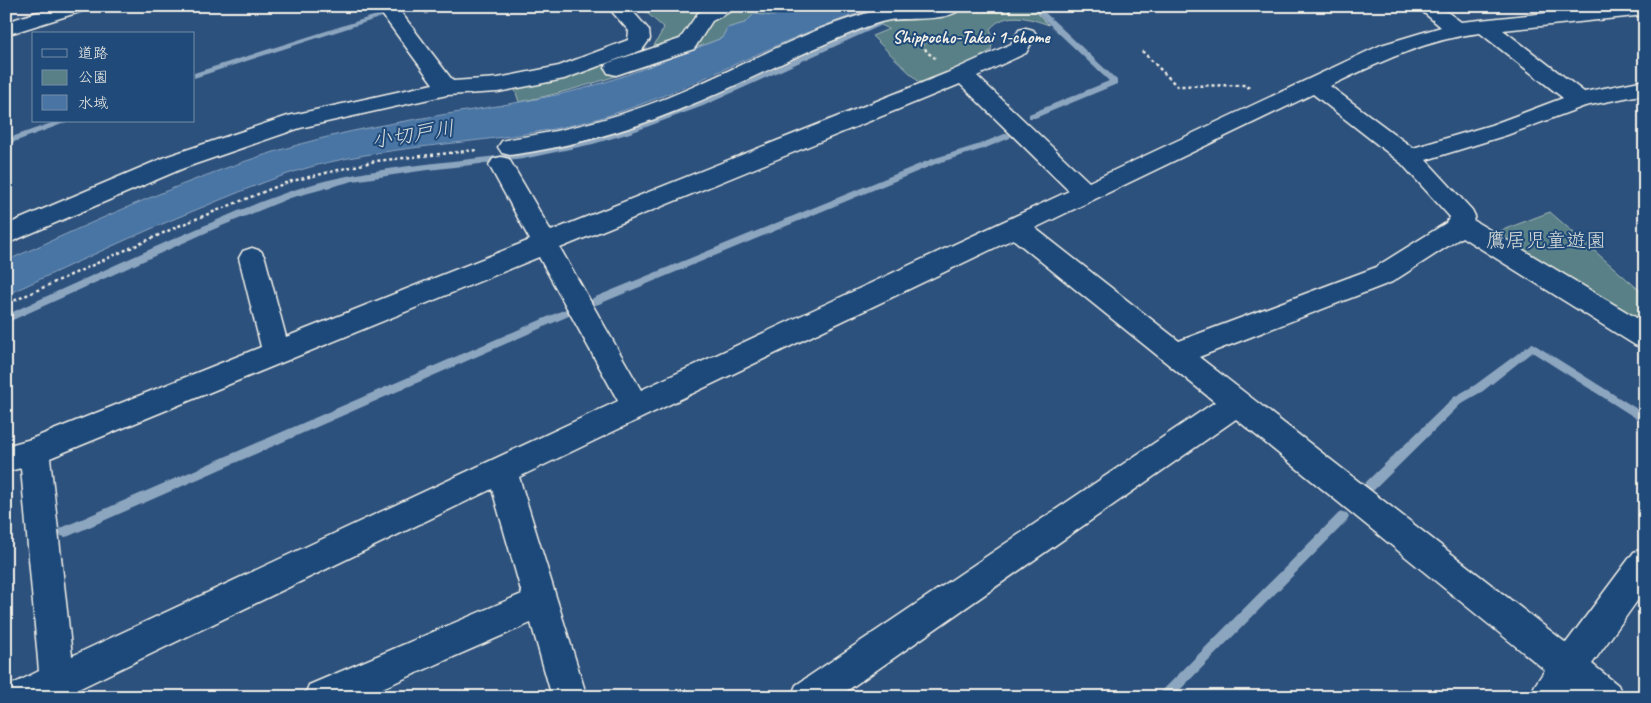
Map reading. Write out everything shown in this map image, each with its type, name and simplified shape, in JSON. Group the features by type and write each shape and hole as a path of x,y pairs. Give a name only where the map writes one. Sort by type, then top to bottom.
{"street":[{"path":"6,29 79,6"},
{"path":"6,235 176,162 296,122 447,88 498,85 564,72 636,46 640,38 639,30 617,6"},
{"path":"515,95 550,89 585,79 687,44 705,17 726,6"},
{"path":"635,406 546,243 506,156 547,142 595,131 648,114 835,32 869,13 931,12 953,6"},
{"path":"1426,6 1457,29"},
{"path":"23,697 1016,227 1266,106 1388,50 1457,29 1645,9"},
{"path":"390,11 447,88"},
{"path":"1483,25 1580,100"},
{"path":"57,680 20,455 959,76 1019,48 1026,34"},
{"path":"959,76 1086,193"},
{"path":"1176,354 1383,275 1455,230 1460,224 1464,216 1409,157 1315,85"},
{"path":"1409,157 1499,130 1580,100 1645,87"},
{"path":"1460,224 1645,337"},
{"path":"1016,227 1606,697"},
{"path":"252,258 276,353"},
{"path":"808,697 1237,402"},
{"path":"502,471 570,697"},
{"path":"1547,697 1645,563"},
{"path":"321,697 541,602"}],"path":[{"path":"869,13 908,28 920,38 927,52 959,76"},
{"path":"1142,52 1177,86 1246,85 1266,106"},
{"path":"6,304 158,234 267,190 315,174 404,156 506,156"}],"green space":[{"path":"639,6 798,6 773,16 754,15 745,23 727,28 722,38 647,66 571,90 519,102 514,87 565,77 652,49 664,28"},
{"path":"884,6 1030,6 1049,25 1026,18 1003,19 990,29 993,39 991,50 923,86 872,36 889,29 858,13"},
{"name":"鷹居児童遊園","path":"1550,212 1645,295 1645,316 1636,320 1492,234"}],"water":[{"name":"小切戸川","path":"798,6 884,6 810,31 667,94 593,120 561,128 363,155 281,176 178,217 6,295 6,261 123,209 202,177 282,149 353,131 531,100 582,89 643,69 722,38 727,28 745,23 754,14 773,16"}],"waterway":[{"path":"195,76 413,6"},
{"path":"1032,116 1114,82 1033,6"},
{"path":"6,319 193,234 287,196 319,186 386,172 523,156 590,142 627,131 700,104 878,25"},
{"path":"6,142 63,122"},
{"path":"596,301 935,161 980,147 1007,136"},
{"path":"65,532 568,312"},
{"path":"1370,486 1458,400 1479,388 1532,347 1645,420"},
{"path":"1164,697 1343,517"}],"district":[{"name":"Shippocho-Takai 1-chome","path":"971,37"}]}
